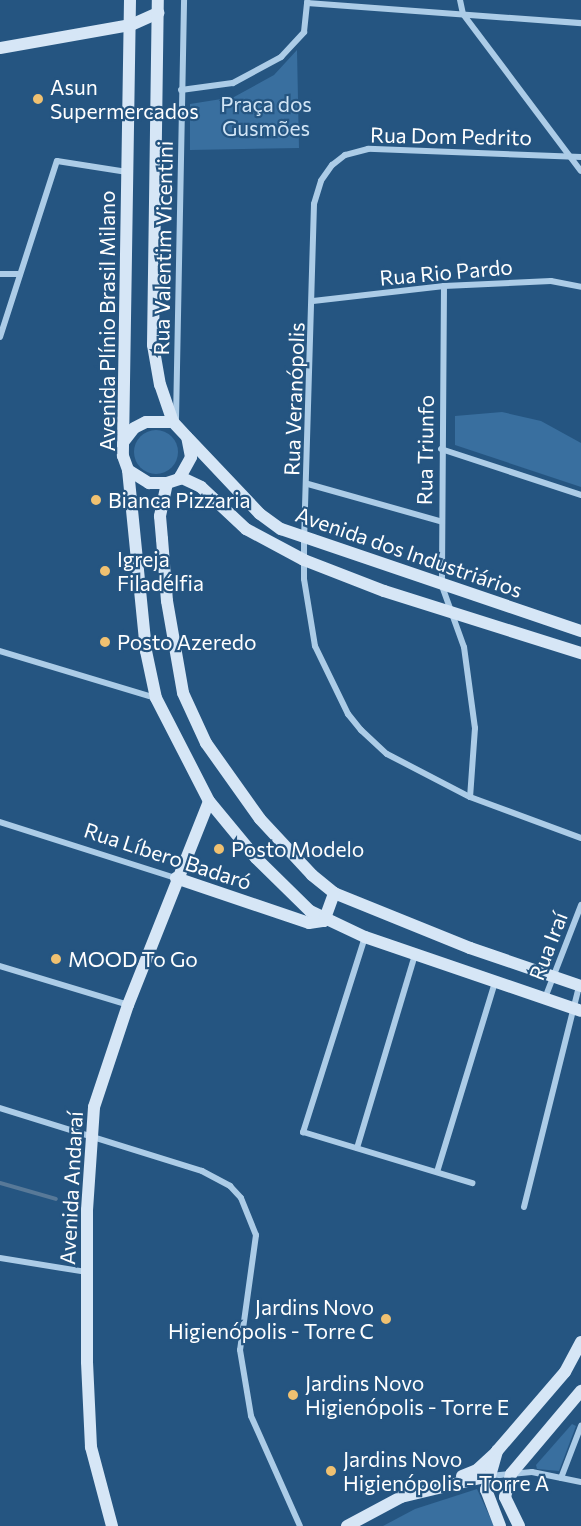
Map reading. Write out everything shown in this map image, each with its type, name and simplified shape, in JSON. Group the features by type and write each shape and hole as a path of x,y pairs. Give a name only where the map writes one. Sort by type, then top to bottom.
{"main road":[{"name":"Avenida Plínio Brasil Milano","path":"130,0 123,456 128,470 146,651 156,698 209,801 256,858 324,921 415,955 578,1010"},
{"path":"128,470 149,483 167,483 180,477 191,457 188,437 175,423 160,385 153,345 158,0"},
{"path":"0,48 131,25 158,14"},
{"path":"124,441 134,428 146,422 175,423"},
{"name":"Avenida dos Industriários","path":"188,437 260,514 304,539 581,631"},
{"name":"Avenida dos Industriários","path":"180,477 201,486 246,529 304,560 452,612 581,652"},
{"path":"167,483 160,516 167,601 183,693 193,718 260,819 312,875 334,892 470,948 580,986"},
{"name":"Avenida Andaraí","path":"111,1526 91,1447 86,1272 90,1137 100,1086 128,1005 181,879 181,865 209,801"},
{"name":"Rua Líbero Badaró","path":"181,879 309,923 324,921"},
{"path":"324,921 334,892"},
{"path":"347,1526 401,1497 477,1470 497,1451 566,1372 581,1342"},
{"path":"519,1526 505,1497 511,1474 581,1391"},
{"path":"497,1451 488,1476 489,1504 500,1526"},
{"path":"440,1485 488,1476"}],"street":[{"name":"Rua Valentim Vicentini","path":"175,423 184,0"},
{"path":"460,0 463,14 581,171"},
{"path":"181,90 233,83 281,57 304,32 307,1 581,23"},
{"name":"Rua Dom Pedrito","path":"315,204 321,181 332,165 345,155 368,149 581,158"},
{"path":"0,338 57,161 127,172"},
{"name":"Rua Veranópolis","path":"315,204 308,484 304,539 304,560 315,646 348,714 387,754 470,797 581,838"},
{"path":"0,274 20,274"},
{"name":"Rua Rio Pardo","path":"313,301 444,286 551,281 581,286"},
{"name":"Rua Triunfo","path":"444,286 440,521 442,586 464,647 475,728 470,797"},
{"path":"441,449 581,495"},
{"path":"308,484 440,521"},
{"path":"0,651 156,698"},
{"name":"Rua Líbero Badaró","path":"0,822 181,879"},
{"name":"Rua Iraí","path":"545,999 581,905"},
{"path":"365,937 303,1129 306,1133 472,1183"},
{"path":"357,1148 415,955"},
{"path":"0,966 128,1005"},
{"path":"437,1172 495,982"},
{"path":"524,1207 578,1010 580,986"},
{"path":"0,1108 202,1172 230,1186 251,1216 256,1235 240,1350 250,1416 300,1526"},
{"path":"0,1258 86,1272"},
{"path":"561,1478 581,1426"},
{"path":"488,1476 532,1472 581,1482"}],"green space":[{"name":"Praça dos Gusmões","path":"297,50 299,148 190,150 190,104 234,97 274,75"},
{"path":"502,412 541,421 581,443 581,487 455,445 455,416"},
{"path":"156,430 172,436 178,452 172,468 156,474 140,468 134,452 140,436"},
{"path":"572,1424 576,1426 559,1471 537,1469 536,1465"},
{"path":"477,1489 494,1526 383,1526 415,1509"}],"waterway":[{"path":"0,1183 56,1199"}],"place":[{"name":"Asun Supermercados","path":"38,99"},
{"name":"Bianca Pizzaria","path":"96,500"},
{"name":"Igreja Filadélfia","path":"105,571"},
{"name":"Posto Azeredo","path":"105,642"},
{"name":"Posto Modelo","path":"219,849"},
{"name":"MOOD To Go","path":"56,959"},
{"name":"Jardins Novo Higienópolis - Torre C","path":"386,1319"},
{"name":"Jardins Novo Higienópolis - Torre E","path":"293,1395"},
{"name":"Jardins Novo Higienópolis - Torre A","path":"331,1471"}]}
